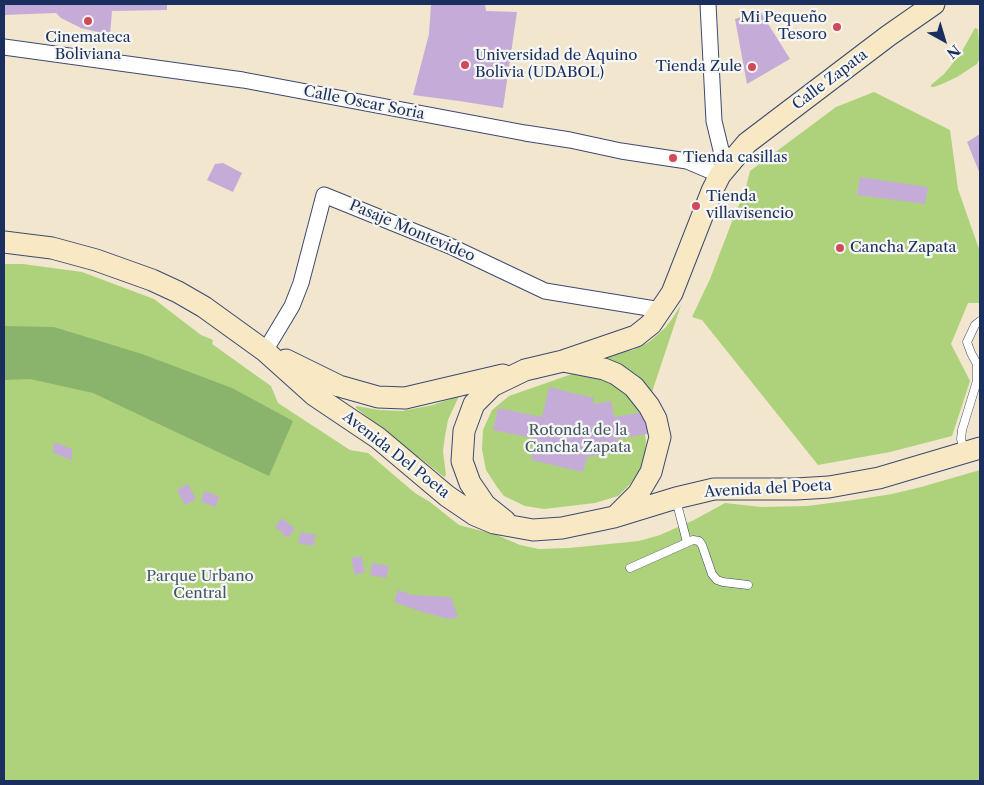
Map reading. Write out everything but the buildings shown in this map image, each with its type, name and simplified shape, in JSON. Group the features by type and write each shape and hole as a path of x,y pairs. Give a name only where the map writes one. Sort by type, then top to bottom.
{"main road":[{"name":"Calle Zapata","path":"525,370 563,361 636,336 651,324 672,293 712,191 725,168 747,143 888,36 934,4"},
{"name":"Avenida Del Poeta","path":"4,242 52,248 96,260 152,280 204,307 265,351 314,395 378,438 447,496 475,515 494,522 533,530 562,528 614,518"},
{"name":"Avenida Del Poeta","path":"265,351 340,386 378,397 405,398 525,370"},
{"path":"563,361 616,374 634,387 649,406 656,419 660,437 651,472 638,494 614,518"},
{"path":"512,526 485,505 470,484 462,460 464,431 474,404 492,386 525,370"},
{"name":"Avenida del Poeta","path":"614,518 676,498 714,489 829,487 878,478 972,450"}],"street":[{"path":"708,4 714,121 725,168"},
{"name":"Calle Oscar Soria","path":"4,47 243,80 621,151 725,168"},
{"name":"Pasaje Montevideo","path":"265,351 292,306 301,283 324,195 450,246 545,291 661,310"}],"lane":[{"path":"972,450 961,439 977,381 978,364 971,353 968,342 975,325 980,321"},
{"path":"676,498 687,542"},
{"path":"630,568 693,540 699,541 702,545 712,574 717,580 748,585"}],"green space":[{"path":"975,28 978,29 980,57 977,64 957,77 931,87 961,53"},
{"name":"Cancha Zapata","path":"874,92 950,130 958,189 980,250 980,303 968,303 951,344 970,381 952,436 890,452 818,465 702,320 692,317 710,279 744,195 750,171 836,107"},
{"name":"Parque Urbano Central","path":"4,264 23,264 82,272 154,299 201,335 213,340 212,344 271,386 278,403 350,450 368,453 415,493 430,502 459,525 497,535 520,545 539,549 569,548 639,541 660,535 694,520 725,503 761,507 807,506 854,500 892,494 980,470 980,781 4,781"},
{"path":"681,305 652,392 644,381 630,370 601,356 633,350 649,342 665,328"},
{"path":"4,326 54,327 142,354 232,388 293,421 269,476 93,393 30,379 4,380"},
{"name":"Rotonda de la Cancha Zapata","path":"572,374 593,375 615,386 631,399 638,409 643,422 646,441 640,470 618,496 595,503 544,509 525,506 504,496 486,470 482,449 483,430 492,410 509,396"},
{"path":"459,396 448,420 445,436 443,451 446,475 444,477 356,408 356,406 402,411 433,405"}],"place":[{"name":"Cinemateca Boliviana","path":"88,21"},
{"name":"Mi Pequeño Tesoro","path":"837,27"},
{"name":"Universidad de Aquino Bolivia (UDABOL)","path":"465,65"},
{"name":"Tienda Zule","path":"752,67"},
{"name":"Tienda casillas","path":"673,158"},
{"name":"Tienda villavisencio","path":"696,206"},
{"name":"Cancha Zapata","path":"840,248"}]}
